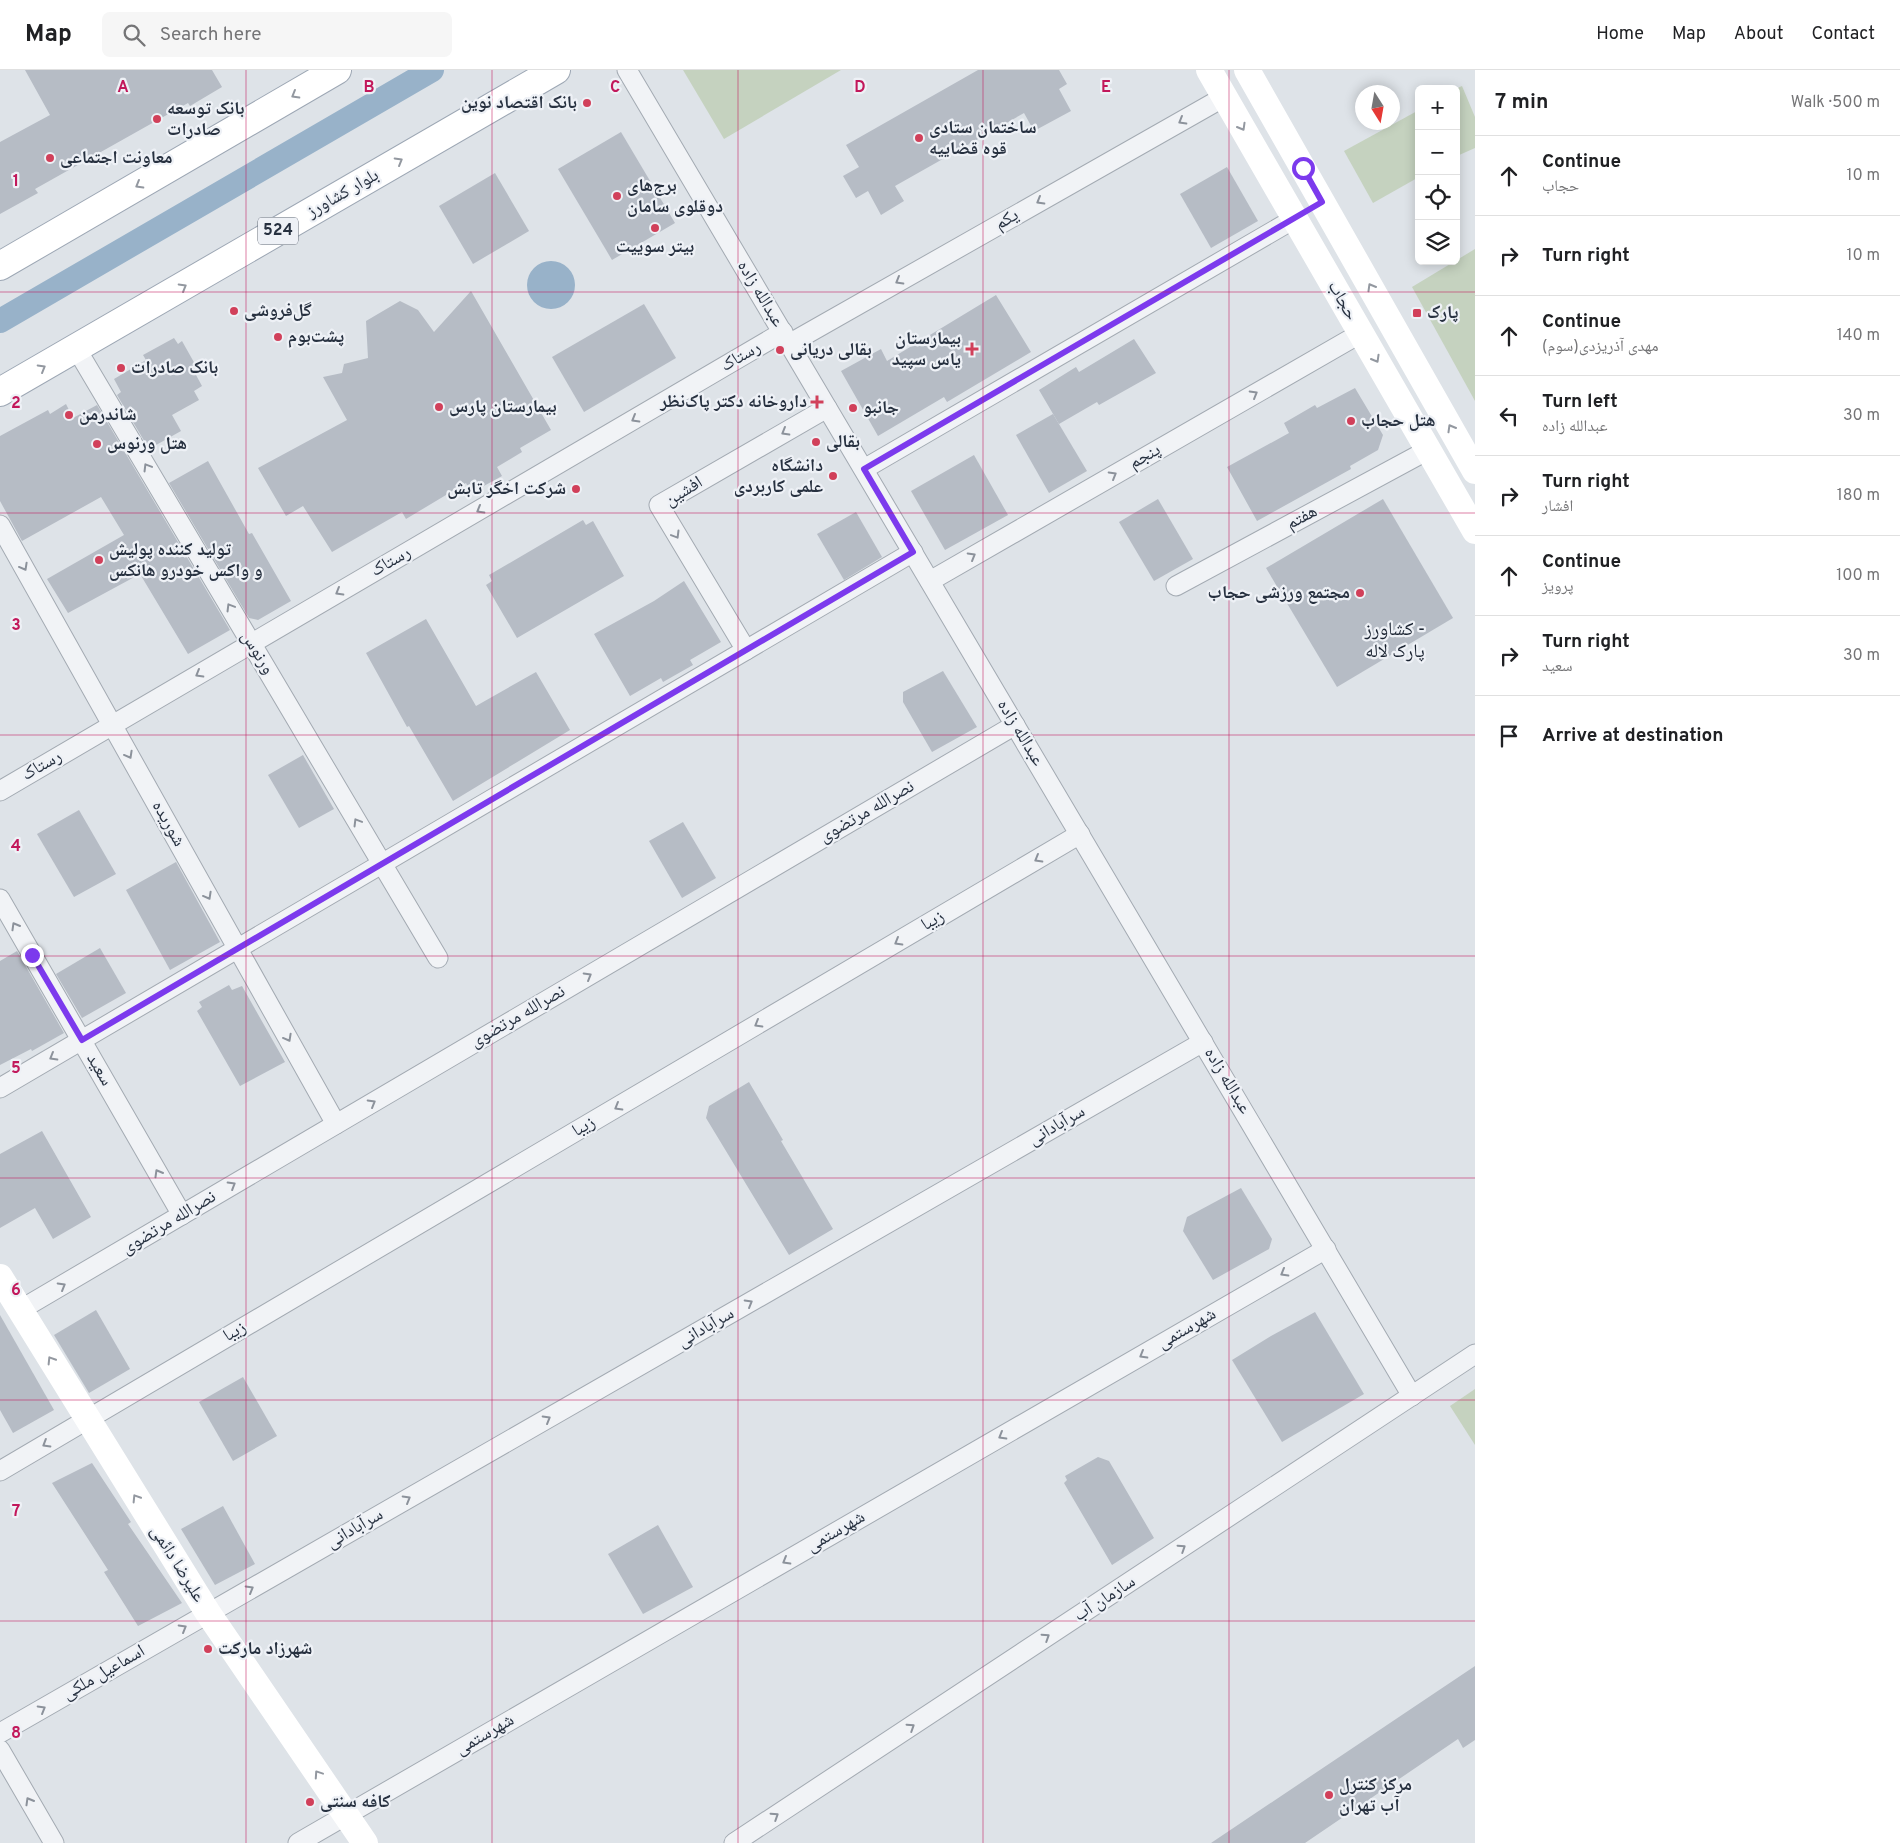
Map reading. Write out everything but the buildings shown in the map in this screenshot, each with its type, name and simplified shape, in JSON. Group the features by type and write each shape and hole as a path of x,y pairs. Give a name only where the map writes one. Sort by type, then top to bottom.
{"main road":[{"path":"0,266 337,70"},
{"name":"بلوار کشاورز","path":"0,392 556,70"},
{"name":"حجاب","path":"1209,70 1428,450 1471,515"},
{"path":"1224,97 1250,75"},
{"name":"حجاب","path":"1250,75 1475,471"},
{"path":"1294,219 1322,202"},
{"name":"علیرضا دائمی","path":"0,1278 208,1613 365,1843"}],"street":[{"name":"عبدالله زاده","path":"627,70 1412,1396"},
{"name":"یکم","path":"786,338 1224,97"},
{"path":"864,469 1294,219"},
{"name":"پنجم","path":"930,581 1361,333"},
{"name":"رستاک","path":"0,791 251,644 786,338"},
{"name":"ورنوس","path":"76,348 438,958"},
{"name":"افشین","path":"746,650 659,505 827,408"},
{"name":"هفتم","path":"1176,586 1428,450"},
{"name":"شوریده","path":"0,525 336,1124"},
{"path":"0,1088 913,552"},
{"name":"نصرالله مرتضوی","path":"20,1310 1015,725"},
{"name":"زیبا","path":"0,1471 1080,834"},
{"name":"سعید","path":"0,899 182,1215"},
{"name":"سرآبادانی","path":"208,1613 1203,1042"},
{"name":"شهرستمی","path":"298,1843 1326,1249"},
{"name":"سازمان آب","path":"734,1843 1475,1354"},
{"name":"اسماعیل ملکی","path":"0,1733 208,1613"},
{"path":"0,1750 54,1843"}],"green space":[{"path":"683,70 841,70 724,139"},
{"path":"1462,86 1475,117 1475,148 1460,155 1460,130 1460,87"},
{"path":"1415,112 1415,179 1373,203 1344,151 1382,130 1400,130 1400,120"},
{"path":"1475,249 1475,401 1412,287 1448,265 1460,265 1460,258"},
{"path":"1475,1389 1475,1445 1450,1406"}],"water":[{"path":"551,261 560,263 568,268 573,276 575,285 573,294 568,302 560,307 551,309 542,307 534,302 529,294 527,285 529,276 534,268 542,263"}],"waterway":[{"path":"0,321 432,70"}],"place":[{"name":"بانک اقتصاد نوین","path":"587,103"},
{"name":"بانک توسعه صادرات","path":"157,119"},
{"name":"ساختمان ستادی قوه قضاییه","path":"919,138"},
{"name":"معاونت اجتماعی","path":"50,158"},
{"name":"برج‌های دوقلوی سامان","path":"617,196"},
{"name":"بیتر سوییت","path":"655,228"},
{"name":"گل‌فروشی","path":"234,311"},
{"name":"پارک","path":"1417,313"},
{"name":"پشت‌بوم","path":"278,337"},
{"name":"بیمارستان یاس سپید","path":"972,349"},
{"name":"بقالی دریانی","path":"780,350"},
{"name":"بانک صادرات","path":"121,368"},
{"name":"داروخانه دکتر پاک‌نظر","path":"817,402"},
{"name":"بیمارستان پارس","path":"439,407"},
{"name":"جانبو","path":"853,408"},
{"name":"شاندرمن","path":"69,415"},
{"name":"هتل حجاب","path":"1351,421"},
{"name":"بقالی","path":"816,442"},
{"name":"هتل ورنوس","path":"97,444"},
{"name":"دانشگاه علمی کاربردی","path":"833,476"},
{"name":"شرکت اخگر تابش","path":"576,489"},
{"name":"تولید کننده پولیش و واکس خودرو هانکس","path":"99,560"},
{"name":"مجتمع ورزشی حجاب","path":"1360,593"},
{"name":"شهرزاد مارکت","path":"208,1649"},
{"name":"مرکز کنترل آب تهران","path":"1329,1795"},
{"name":"کافه سنتی","path":"310,1802"}],"district":[{"name":"کشاورز - پارک لاله","path":"1395,641"}],"route":[{"path":"32,955 82,1040 913,552 864,469 1322,202 1303,168"}]}
